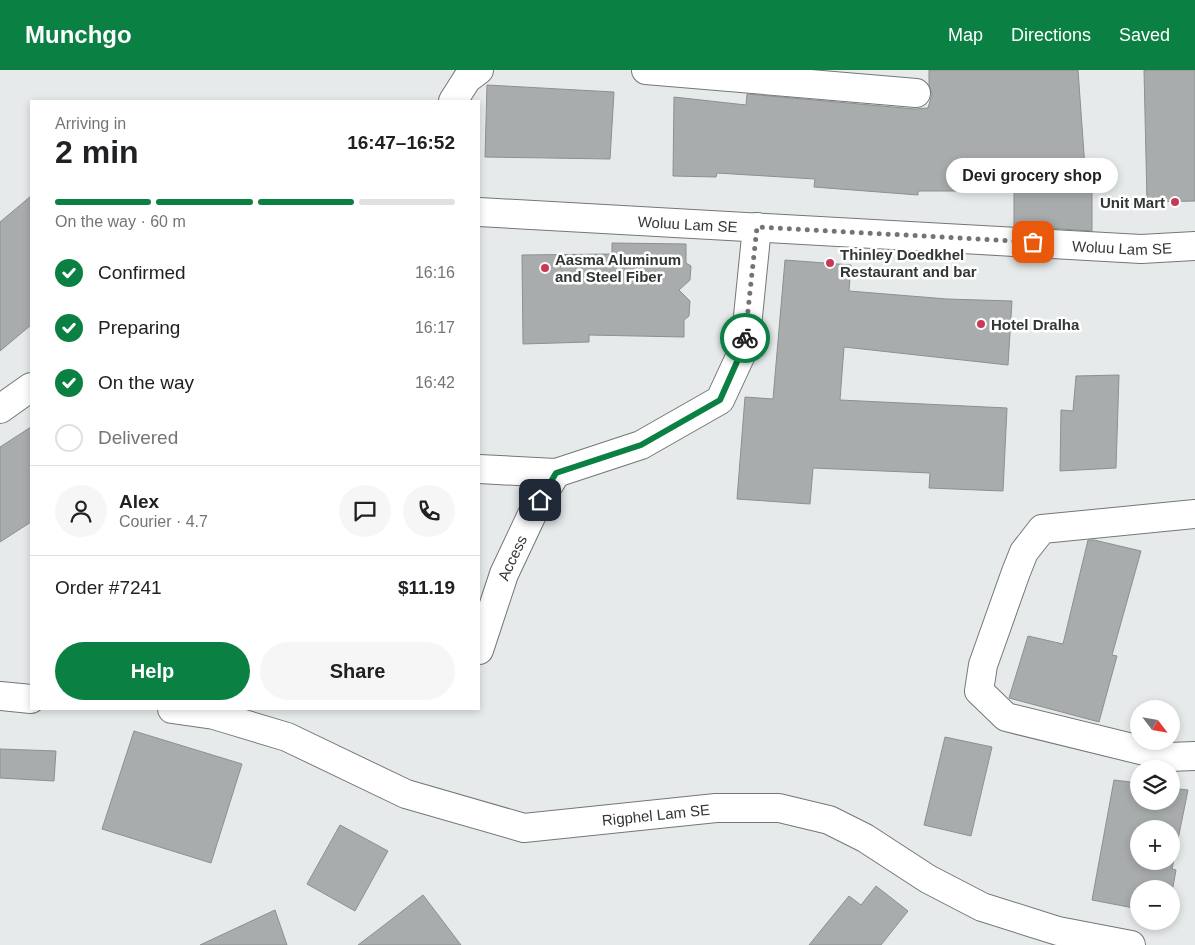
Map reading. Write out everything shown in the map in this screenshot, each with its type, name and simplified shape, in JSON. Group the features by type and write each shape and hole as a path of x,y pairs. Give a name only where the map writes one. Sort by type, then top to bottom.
{"street":[{"path":"454,100 467,79 479,70"},
{"path":"646,70 916,93"},
{"name":"Woluu Lam SE","path":"480,212 1141,248 1195,246"},
{"path":"480,469 556,473 641,445 720,400 744,346 757,227"},
{"path":"0,409 30,388"},
{"name":"Access","path":"480,647 504,574 535,508 556,473"},
{"path":"1195,514 1042,529 1024,552 1016,572 983,665 979,691 1006,717 1170,757 1195,756"},
{"path":"0,696 30,699"},
{"name":"Rigphel Lam SE","path":"179,710 214,715 287,736 406,794 524,828 716,808 779,808 829,820 865,838 928,880 982,907 1058,931 1131,945"}],"building":[{"path":"929,70 1078,70 1086,182 1092,182 1092,231 1014,226 1014,191 918,191 918,195 814,187 815,179 717,173 716,177 673,176 674,97 746,105 747,94 915,109 928,108 932,94 929,85"},
{"path":"1144,70 1195,70 1195,201 1147,202"},
{"path":"487,85 614,92 610,159 485,157"},
{"path":"30,197 30,326 0,351 0,222"},
{"path":"612,243 686,244 686,263 691,266 690,280 679,290 690,301 689,316 684,320 684,337 589,335 589,342 523,344 522,255 612,254"},
{"path":"785,260 851,265 849,291 947,299 1012,301 1008,365 844,347 840,400 1007,408 1003,491 929,488 930,473 813,468 810,504 737,499 745,397 773,399"},
{"path":"1119,375 1116,468 1060,471 1061,410 1073,411 1076,376"},
{"path":"30,428 30,523 0,542 0,447"},
{"path":"1088,540 1141,551 1112,655 1117,656 1099,722 1009,698 1028,636 1063,644"},
{"path":"134,731 242,764 211,863 102,829"},
{"path":"945,737 992,747 971,836 924,825"},
{"path":"0,749 56,751 54,781 0,778"},
{"path":"1114,780 1130,782 1130,810 1180,810 1180,789 1188,790 1180,830 1180,820 1130,820 1130,870 1176,870 1174,880 1130,880 1130,907 1092,900"},
{"path":"340,825 388,851 355,911 307,884"},
{"path":"876,886 908,911 881,945 809,945 849,896 861,905"},
{"path":"423,895 461,945 358,945 383,926"},
{"path":"275,910 287,945 200,945"}],"way so far":[{"path":"745,338 757,227 1033,242"}],"place":[{"name":"Unit Mart","path":"1175,202"},
{"name":"Devi grocery shop","path":"1033,242"},
{"name":"Thinley Doedkhel Restaurant and bar","path":"830,263"},
{"name":"Aasma Aluminum and Steel Fiber","path":"545,268"},
{"name":"Hotel Dralha","path":"981,324"}],"route":[{"path":"540,500 556,473 641,445 720,400 744,346 745,338"}]}
